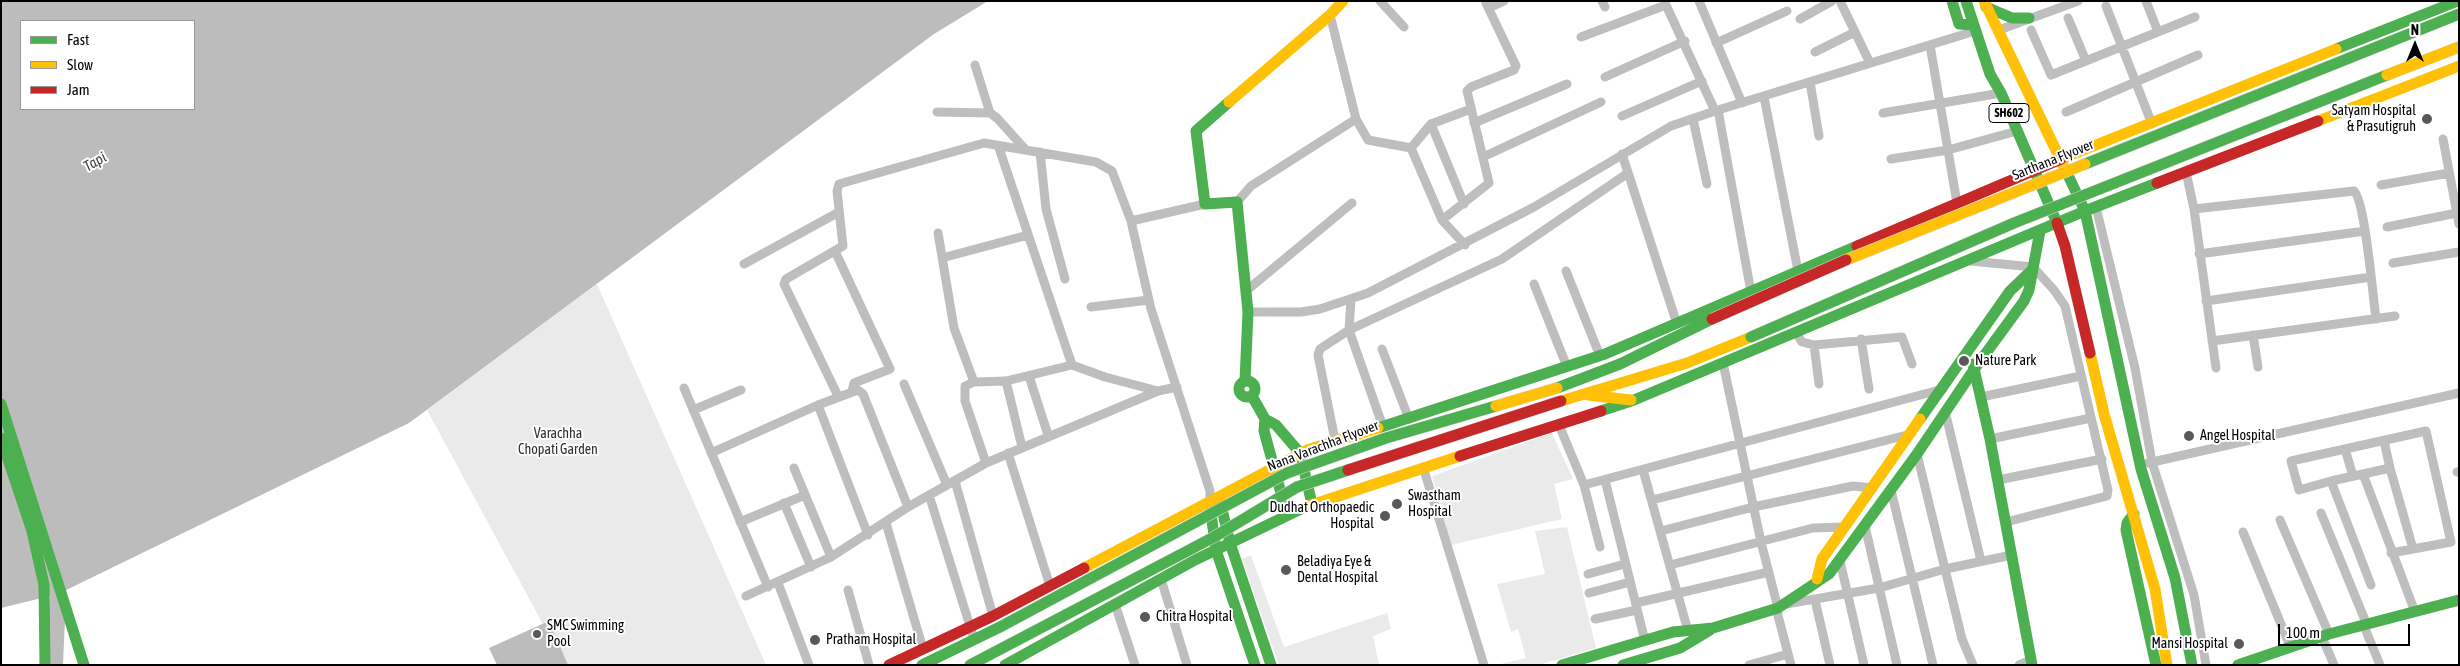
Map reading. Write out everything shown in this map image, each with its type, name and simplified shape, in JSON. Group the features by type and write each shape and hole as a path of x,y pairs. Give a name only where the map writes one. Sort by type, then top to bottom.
{"main road":[{"path":"1312,504 1300,453 1276,425 1265,419 1252,396 1243,396 1239,391 1239,386 1245,381 1248,312 1237,202 1205,204 1196,135 1198,128 1225,108 1330,15 1343,1"},
{"path":"1952,1 1959,24 1974,28"},
{"name":"SH602","path":"1966,1 1990,74 2001,93 2056,223"},
{"path":"889,665 969,627 997,621 1050,586 1213,497 1300,453 1335,440 1409,419 1600,356 2033,169 2152,124 2458,1"},
{"path":"1985,4 2012,18 2029,18"},
{"name":"SH602","path":"1985,4 1999,30 2040,122 2091,209"},
{"name":"Sarthana Flyover","path":"1620,364 1712,318 1835,264 2459,14"},
{"path":"1670,385 1687,363 1751,337 1850,291 2022,219 2459,47"},
{"path":"1005,665 1230,542 1312,504 1634,400 2056,223 2459,66"},
{"path":"2091,209 2114,338 2140,466 2175,578 2192,665"},
{"path":"2056,223 2065,246 2102,406 2155,589 2167,665"},
{"path":"1562,665 1688,630 1713,628 1780,607 1817,580 1829,574 1891,490 1975,368 2024,301 2040,231"},
{"path":"1817,580 1822,559 1844,526 1943,389 2010,291 2033,268"},
{"path":"1638,341 1662,343"},
{"path":"1620,364 1638,341"},
{"path":"1967,354 1975,368 1990,438 2031,662"},
{"name":"Nana Varachha Flyover","path":"970,665 1214,537 1297,487 1561,401 1687,363"},
{"name":"Nana Varachha Flyover","path":"922,665 974,639 997,621 1113,568 1287,473 1386,438 1557,388 1620,364"},
{"path":"1584,394 1634,400"},
{"path":"1,404 84,665"},
{"path":"1265,419 1264,431 1287,515"},
{"path":"1,438 32,531 44,585 45,665"},
{"path":"1908,438 1918,452"},
{"path":"1213,497 1271,665"},
{"path":"1213,497 1216,550 1255,665"},
{"path":"2134,514 2127,523 2126,530 2156,665"},
{"path":"2245,664 2290,646 2459,600"},
{"path":"1623,665 1680,648 1713,628"}],"street":[{"path":"1380,1 1404,28"},
{"path":"1442,220 1489,183 1467,95 1468,89 1514,70 1516,66 1488,5 1504,1"},
{"path":"1699,1 1742,103"},
{"path":"1800,19 1832,1"},
{"path":"1840,1 1870,63"},
{"path":"1999,30 2078,1"},
{"path":"2146,1 2158,32"},
{"path":"1581,36 1666,5 1716,110 1751,292"},
{"path":"2106,6 2152,124"},
{"path":"1716,42 1787,12"},
{"path":"1330,15 1356,118 1369,141 1411,148"},
{"path":"2031,30 2051,75 2195,17"},
{"path":"2068,18 2086,61"},
{"path":"1248,312 1301,312 1351,300 1465,245 1534,207 1671,126 1716,110 1764,97 1930,45 1974,28"},
{"path":"1815,52 1855,32"},
{"path":"1605,78 1684,41"},
{"path":"1930,45 1957,203"},
{"path":"2066,112 2198,56"},
{"path":"975,65 990,113"},
{"path":"1622,116 1702,81"},
{"path":"1810,82 1819,136"},
{"path":"1474,123 1567,84"},
{"path":"1882,113 2001,93"},
{"path":"1764,97 1798,271"},
{"path":"1483,157 1601,102"},
{"path":"1411,148 1430,124 1471,109"},
{"path":"937,112 990,113 997,118 1025,150"},
{"path":"1237,202 1251,186 1356,118"},
{"path":"1693,119 1707,184"},
{"path":"1430,124 1464,204"},
{"path":"1891,159 1948,150 2017,131"},
{"path":"2443,139 2459,224"},
{"path":"838,396 784,284 786,279 844,244 837,191 842,182 978,144 998,145 1096,162 1112,172 1131,221 1149,300 1192,440 1213,497"},
{"path":"998,145 1072,365"},
{"path":"1411,148 1442,220 1465,245"},
{"path":"1040,152 1046,209 1065,279"},
{"path":"1622,154 1677,324"},
{"path":"2186,172 2194,209 2216,368"},
{"path":"1335,440 1318,352 1349,330 1502,259 1628,173"},
{"path":"2381,185 2449,173"},
{"path":"2194,209 2354,190 2359,201 2365,231 2376,319"},
{"path":"1246,291 1352,203"},
{"path":"1131,221 1205,204"},
{"path":"2091,209 2127,334 2152,462 2194,595 2206,665"},
{"path":"744,264 839,212"},
{"path":"2387,227 2457,213"},
{"path":"2199,254 2365,231"},
{"path":"938,233 954,328 974,382"},
{"path":"942,258 1028,235"},
{"path":"835,251 890,369 854,383 852,391"},
{"path":"2393,263 2459,252"},
{"path":"1969,261 2007,262 2033,268 2054,290 2065,306 2108,490 2107,496 2006,522"},
{"path":"1566,272 1600,356"},
{"path":"2206,301 2371,277"},
{"path":"1534,284 1567,367"},
{"path":"1091,307 1149,300"},
{"path":"1351,300 1349,330 1383,427"},
{"path":"2212,341 2396,316"},
{"path":"1796,333 1802,342 1814,345 1861,339 1903,337 1912,364"},
{"path":"2114,338 2127,334"},
{"path":"2253,335 2258,366"},
{"path":"1861,339 1868,389"},
{"path":"1814,345 1819,384"},
{"path":"1382,349 1409,419"},
{"path":"1723,364 1753,508 1768,572 1780,607 1791,665"},
{"path":"986,463 965,401 965,386 974,382 1006,381 1072,365 1104,377 1158,391"},
{"path":"1029,376 1048,436"},
{"path":"1981,397 2081,376"},
{"path":"1006,381 1022,447"},
{"path":"904,384 951,483 997,621"},
{"path":"746,596 831,558 908,507 986,463 1158,391 1177,387"},
{"path":"684,388 768,587"},
{"path":"1584,485 1943,389"},
{"path":"693,410 741,390"},
{"path":"711,453 838,396 858,390 863,394 908,507"},
{"path":"2140,466 2459,393"},
{"path":"818,405 868,535"},
{"path":"1945,411 1981,561"},
{"path":"1990,438 2091,418"},
{"path":"1559,425 1584,485 1600,547"},
{"path":"2390,468 2299,490 2290,461 2426,431 2451,542 2391,553"},
{"path":"1652,500 1908,438"},
{"path":"2384,441 2413,549"},
{"path":"2345,449 2353,476"},
{"path":"1918,452 1962,639 1973,665"},
{"path":"1008,453 1050,586"},
{"path":"1998,480 2102,459"},
{"path":"1423,467 1484,665"},
{"path":"794,468 831,558"},
{"path":"1643,470 1688,630"},
{"path":"2363,474 2391,553 2415,612"},
{"path":"1605,480 1645,641"},
{"path":"2331,481 2371,585"},
{"path":"1661,531 1753,508 1857,486 1873,488"},
{"path":"1891,490 1933,665"},
{"path":"740,522 805,495"},
{"path":"929,495 974,639"},
{"path":"784,503 811,567"},
{"path":"2321,513 2380,665"},
{"path":"2280,520 2326,636 2334,665"},
{"path":"886,523 923,649"},
{"path":"1670,564 1813,528 1844,526"},
{"path":"1865,526 1897,665"},
{"path":"2243,532 2290,646"},
{"path":"1780,607 1879,588 1945,569 2012,554"},
{"path":"1840,561 1864,665"},
{"path":"1588,574 1625,564"},
{"path":"1595,619 1678,593 1768,572"},
{"path":"1161,579 1188,665"},
{"path":"1589,592 1630,582"},
{"path":"778,583 809,665"},
{"path":"848,590 869,665"},
{"path":"1815,600 1830,665"},
{"path":"1115,604 1135,665"},
{"path":"1749,665 1788,654"},
{"path":"2019,665 2031,662"}],"green space":[{"name":"Varachha Chopati Garden","path":"597,284 766,665 565,665 427,410"},
{"path":"1552,433 1573,479 1554,484 1562,519 1451,545 1432,476"},
{"path":"1567,527 1596,648 1539,665 1497,665 1526,658 1518,629 1511,632 1497,584 1545,574 1535,531"},
{"path":"1251,555 1284,647 1387,613 1391,629 1373,636 1379,665 1279,665 1242,559"}],"water":[{"name":"Tapi","path":"1,1 988,1 934,34 409,423 58,594 1,608"},
{"name":"SMC Swimming Pool","path":"549,621 568,665 497,665 489,648"}],"waterway":[{"path":"55,665 58,594"}],"traffic: fast":[{"path":"1952,1 1959,24 1973,25"},
{"path":"1966,1 1990,74 2001,93 2057,223"},
{"path":"2336,49 2458,1"},
{"path":"1986,7 2012,18 2029,18"},
{"path":"2085,164 2459,14"},
{"path":"1751,337 2014,223 2387,75"},
{"path":"1229,102 1196,131 1205,204 1237,202 1248,312 1245,381"},
{"path":"1601,411 1634,400 2085,211 2066,171"},
{"path":"2157,183 2085,211 2141,469 2175,578 2192,665"},
{"path":"1562,665 1673,632 1713,628 1778,608 1829,574 1917,454 1975,368 2024,301 2029,290 2040,231"},
{"path":"1378,428 1605,354 1857,246"},
{"path":"1920,419 2010,291 2032,270"},
{"path":"1557,388 1620,364 1712,319"},
{"path":"1973,364 1990,439 2032,665"},
{"path":"1244,381 1250,381 1255,386 1255,389 1253,395 1244,397 1239,392 1239,386 1244,381"},
{"path":"1252,396 1265,419 1276,425 1300,453 1312,504"},
{"path":"1,404 84,665"},
{"path":"1000,627 1287,473 1386,438 1496,406"},
{"path":"1265,419 1264,431 1287,515"},
{"path":"1,438 32,531 44,585 45,665"},
{"path":"970,665 1214,537 1297,487 1348,470"},
{"path":"1220,501 1230,543 1271,665"},
{"path":"1210,506 1216,550 1255,665"},
{"path":"1005,665 1195,560 1305,507"},
{"path":"2134,514 2127,523 2126,530 2156,665"},
{"path":"2238,665 2329,634 2459,600"},
{"path":"922,665 1000,627"},
{"path":"1623,665 1680,648 1710,630"}],"traffic: slow":[{"path":"1229,102 1330,15 1343,1"},
{"path":"1984,1 2066,171"},
{"path":"2387,75 2459,47"},
{"path":"2061,159 2336,49"},
{"path":"2318,121 2459,66"},
{"path":"1846,260 2085,164"},
{"path":"1561,401 1687,363 1751,337"},
{"path":"2090,353 2104,414 2155,589 2167,665"},
{"path":"1496,406 1557,388"},
{"path":"1588,395 1631,400"},
{"path":"1817,579 1822,559 1920,419"},
{"path":"1084,568 1307,450 1378,428"},
{"path":"1305,507 1460,456"}],"traffic: jam":[{"path":"2157,183 2318,121"},
{"path":"1857,246 2061,159"},
{"path":"2057,223 2065,246 2090,353"},
{"path":"1712,319 1846,260"},
{"path":"1348,470 1561,401"},
{"path":"1460,456 1601,411"},
{"path":"889,665 993,616 1084,568"}],"place":[{"name":"Satyam Hospital & Prasutigruh","path":"2427,119"},
{"name":"Nature Park","path":"1964,361"},
{"name":"Angel Hospital","path":"2189,436"},
{"name":"Swastham Hospital","path":"1397,504"},
{"name":"Dudhat Orthopaedic Hospital","path":"1385,516"},
{"name":"Beladiya Eye & Dental Hospital","path":"1286,570"},
{"name":"Chitra Hospital","path":"1145,617"},
{"name":"SMC Swimming Pool","path":"537,634"},
{"name":"Pratham Hospital","path":"815,640"},
{"name":"Mansi Hospital","path":"2239,644"}]}
